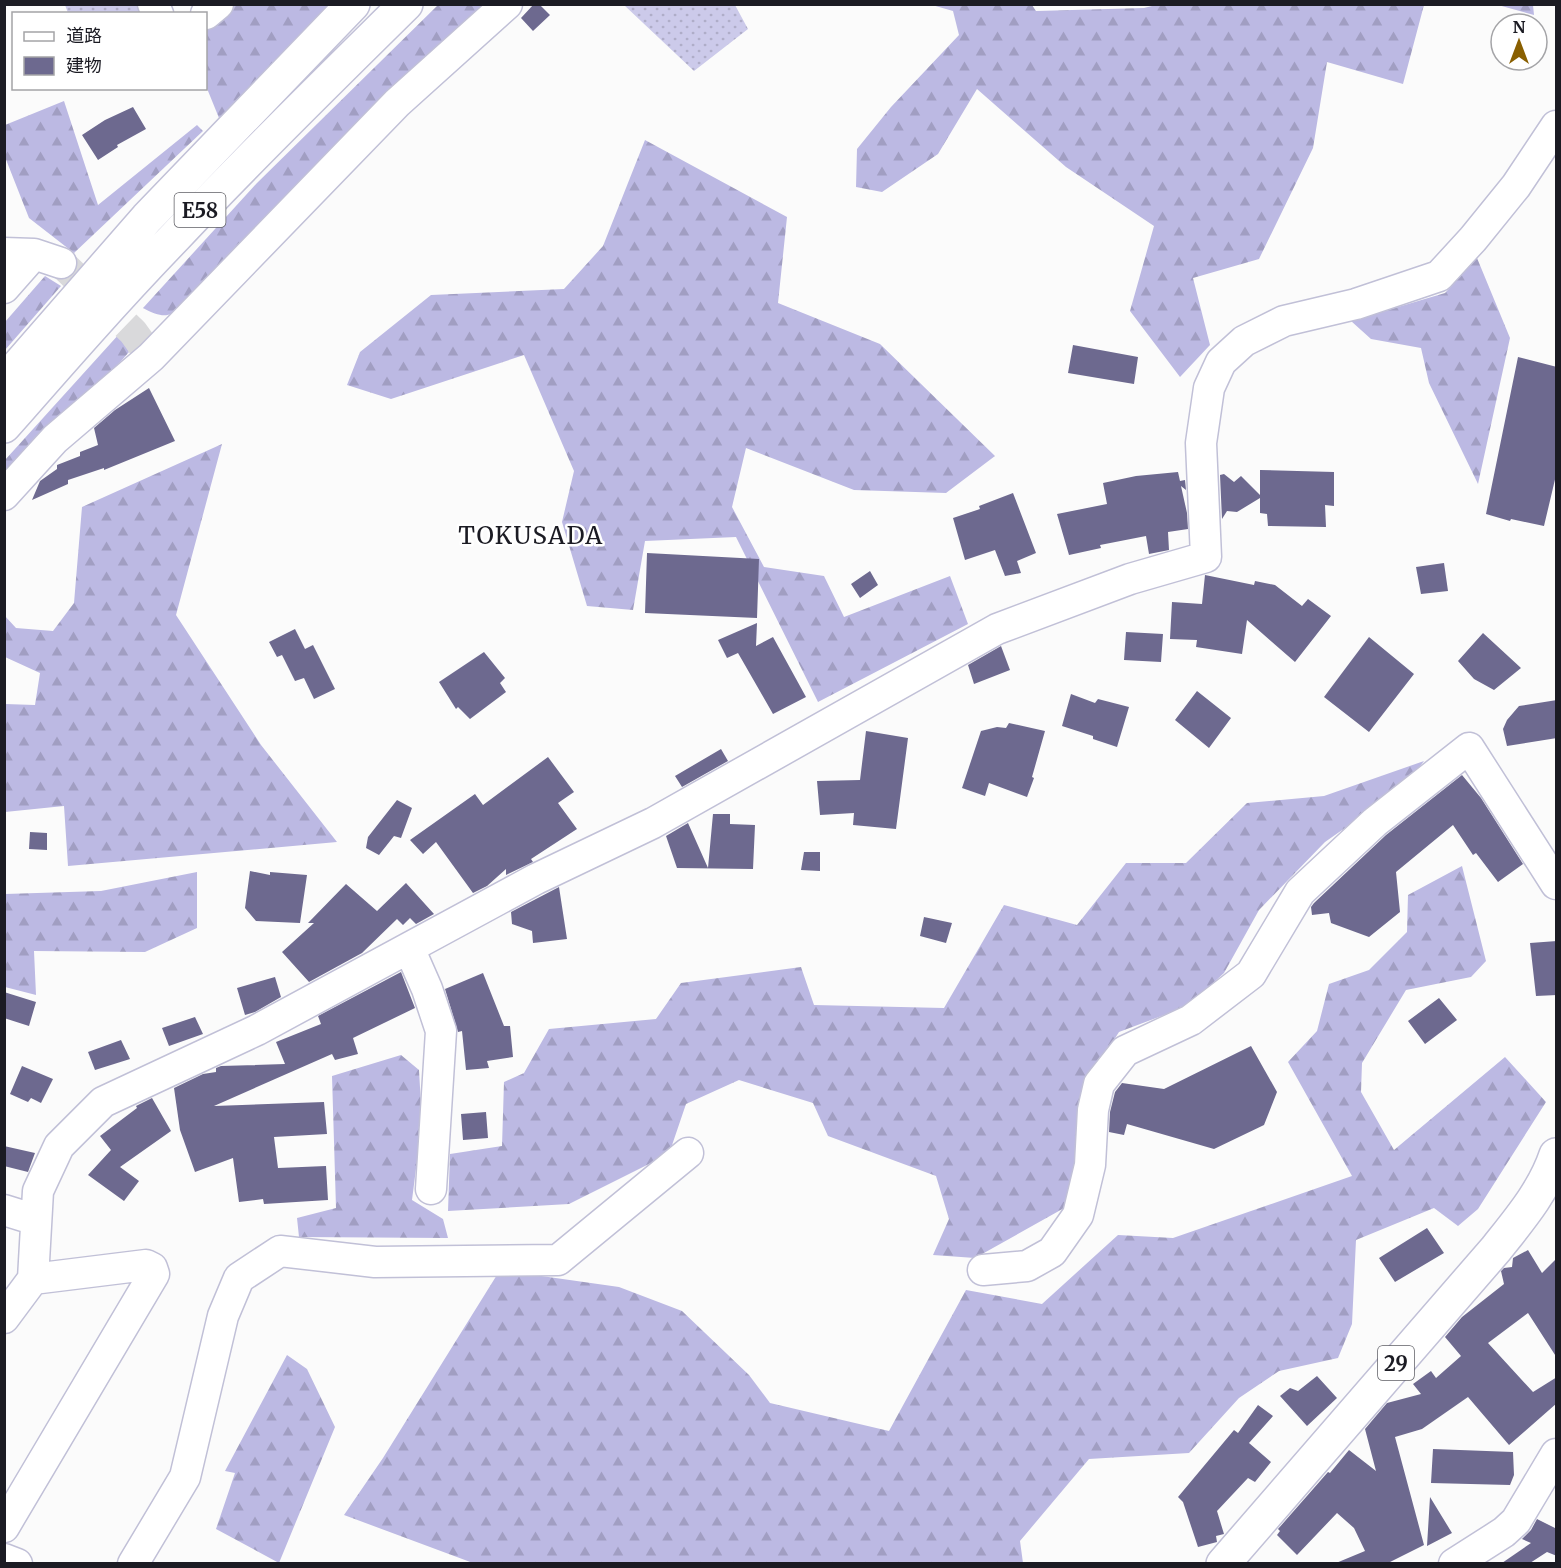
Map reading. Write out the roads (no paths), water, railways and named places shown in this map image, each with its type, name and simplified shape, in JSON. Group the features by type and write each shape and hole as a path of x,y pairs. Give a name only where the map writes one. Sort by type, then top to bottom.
{"main road":[{"name":"E58","path":"4,382 147,218 353,4"},
{"name":"E58","path":"4,426 173,238 269,138 406,4"},
{"name":"29","path":"1223,1563 1496,1249 1524,1214 1557,1155"}],"street":[{"path":"4,495 56,439 151,357 398,103 507,4"},
{"path":"4,1318 33,1279 38,1191 59,1146 103,1102 257,1030 536,879 652,823 997,629 1130,579 1206,557 1202,443 1209,388 1221,362 1244,341 1284,321 1356,304 1439,276 1516,186 1557,126"},
{"path":"4,253 47,259 4,288"},
{"path":"983,1270 1027,1266 1052,1252 1078,1215 1089,1165 1093,1110 1099,1084 1125,1051 1191,1020 1251,974 1300,892 1375,822 1469,748 1557,884"},
{"path":"409,948 427,989 441,1031 431,1189"},
{"path":"133,1563 185,1477 223,1316 239,1278 280,1251 375,1262 558,1260 688,1153"},
{"path":"4,1210 36,1220"},
{"path":"4,1527 154,1274 152,1268 146,1265 33,1279"},
{"path":"1454,1563 1504,1532 1516,1521 1557,1454"},
{"path":"4,1559 18,1563"}],"tunnel":[{"path":"61,263 133,332 151,357"}],"district":[{"name":"TOKUSADA","path":"531,535"}]}
